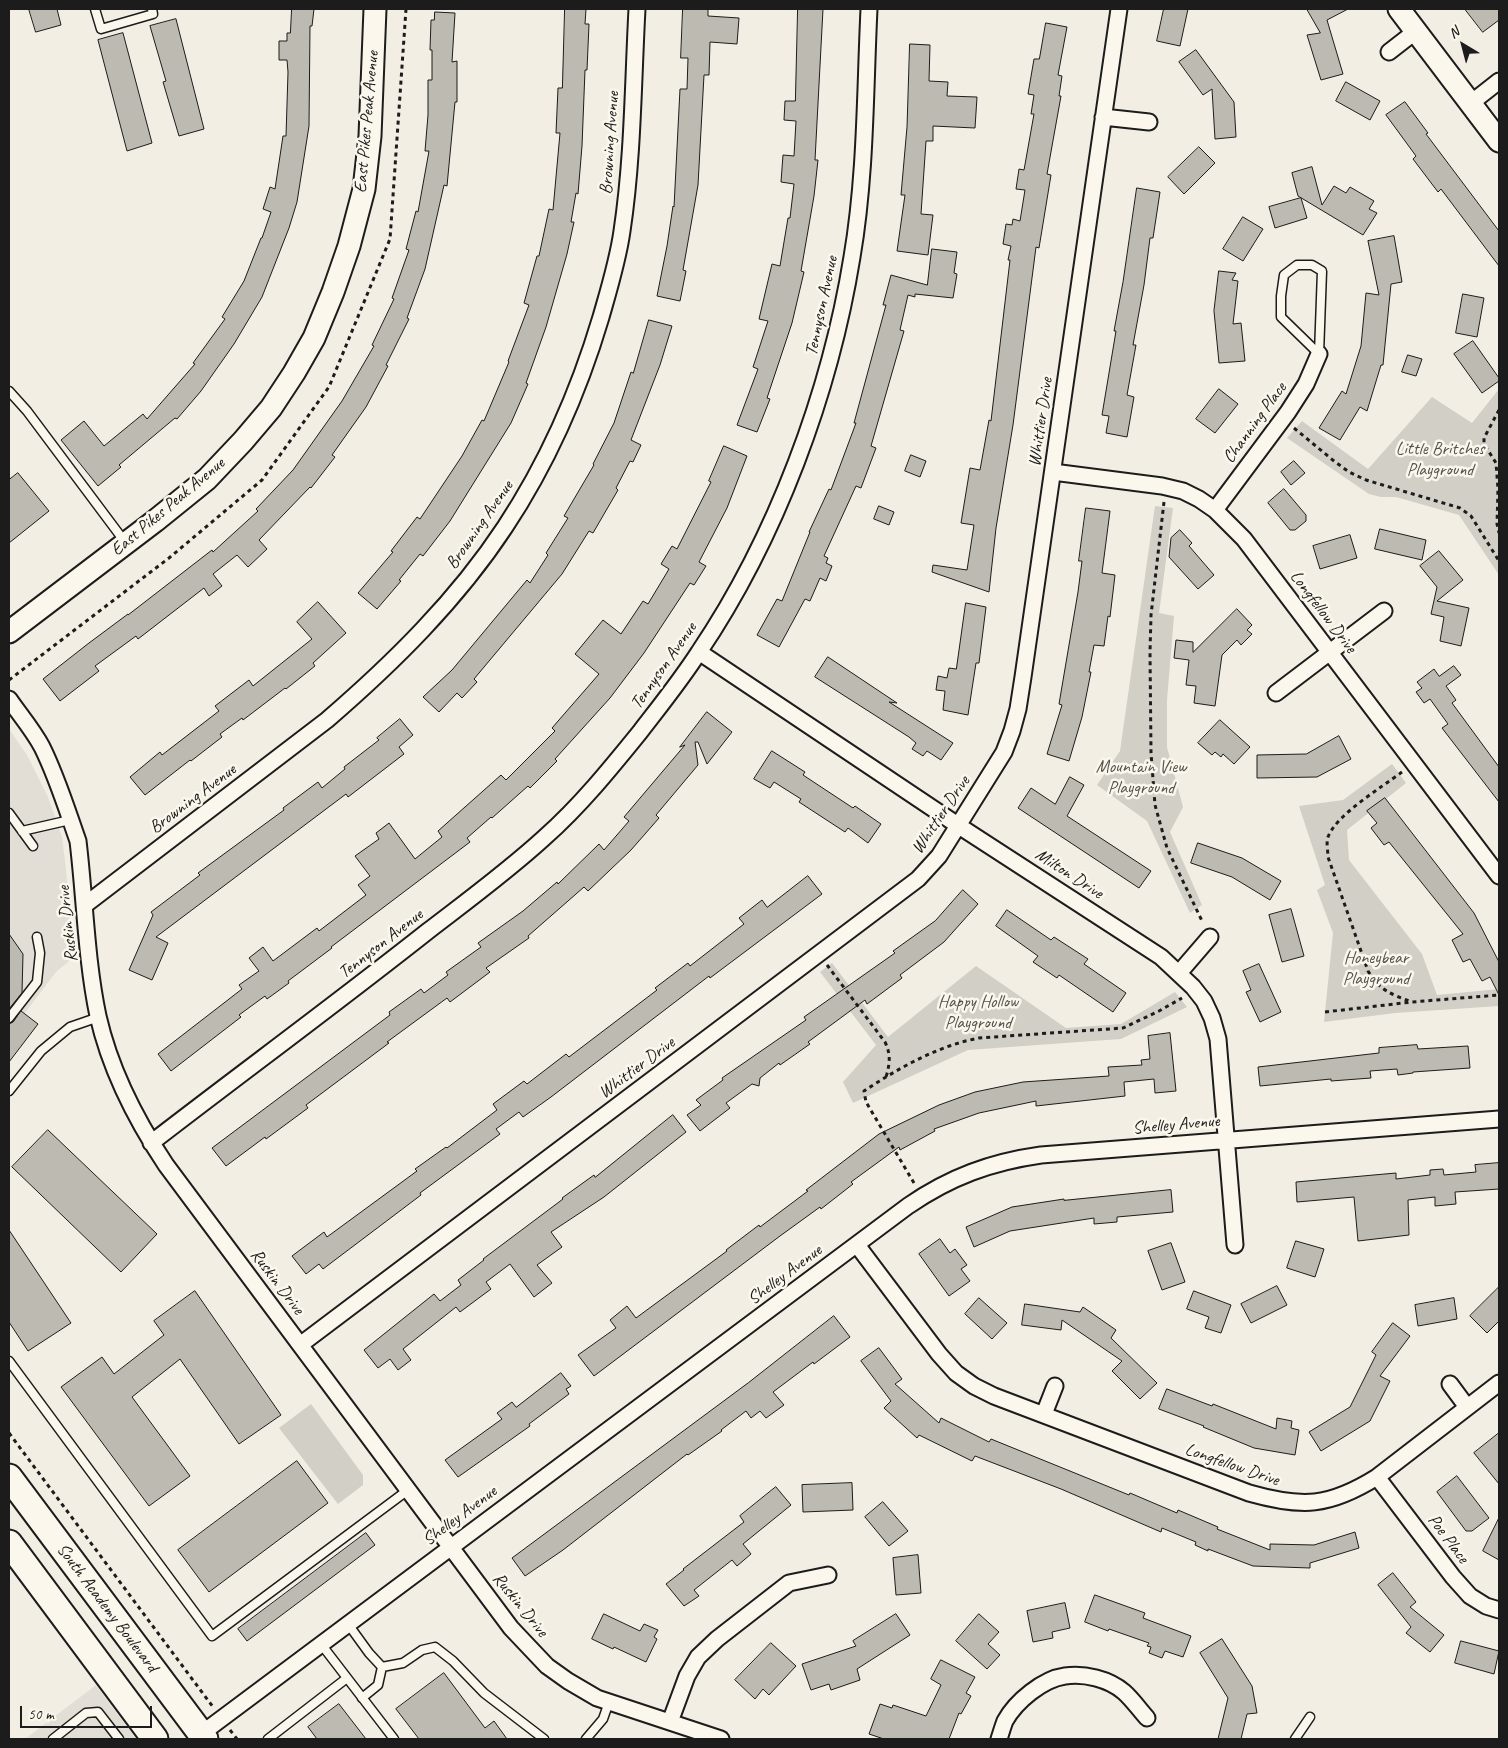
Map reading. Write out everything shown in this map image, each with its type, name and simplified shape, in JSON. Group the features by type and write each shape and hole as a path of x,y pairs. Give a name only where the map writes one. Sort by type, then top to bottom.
{"highway":[{"name":"South Academy Boulevard","path":"9,1477 203,1737"},
{"path":"9,1544 155,1739"}],"main road":[{"name":"East Pikes Peak Avenue","path":"9,632 207,480 271,408 314,338 346,255 364,189 370,136 375,9"},
{"path":"1399,9 1499,141"}],"street":[{"name":"Browning Avenue","path":"85,905 328,720 432,619 470,574 505,527 540,468 568,411 592,346 612,280 622,232 627,183 637,9"},
{"name":"Tennyson Avenue","path":"151,1142 402,952 544,838 578,805 614,764 699,652 739,586 770,527 828,370 853,255 861,187 869,9"},
{"name":"Whittier Drive","path":"300,1345 918,879 939,856 959,826 1004,752 1012,731 1022,685 1119,9"},
{"path":"1389,52 1416,31"},
{"path":"1471,103 1499,81"},
{"path":"1103,117 1149,122"},
{"name":"Channing Place","path":"1215,510 1284,418 1306,384 1319,354"},
{"name":"Longfellow Drive","path":"1053,472 1166,487 1191,495 1215,510 1244,539 1499,876"},
{"path":"1276,693 1384,611"},
{"name":"Milton Drive","path":"699,652 959,826 1161,956 1196,991 1204,1001 1212,1018 1218,1039 1235,1245"},
{"name":"Ruskin Drive","path":"9,699 41,746 52,770 78,841 93,986 99,1017 111,1058 129,1102 166,1165 450,1547 512,1628 547,1666 597,1698 722,1739"},
{"path":"1179,973 1210,937"},
{"name":"Shelley Avenue","path":"203,1737 222,1719 450,1547 922,1196 950,1181 980,1168 1011,1159 1041,1155 1499,1119"},
{"name":"Longfellow Drive","path":"857,1245 940,1354 956,1373 974,1386 994,1396 1249,1493 1278,1501 1307,1504 1333,1498 1357,1489 1377,1477 1499,1383"},
{"path":"1450,1384 1467,1406"},
{"path":"1044,1414 1055,1386"},
{"name":"Poe Place","path":"1377,1477 1453,1577 1470,1596 1486,1606 1499,1610"},
{"path":"670,1722 687,1676 698,1657 717,1639 789,1583 828,1575"},
{"path":"999,1739 1006,1721 1021,1701 1038,1686 1064,1676 1083,1675 1105,1681 1124,1692 1147,1718"}],"lane":[{"path":"96,9 101,29 153,14 152,9"},
{"path":"1297,265 1312,265 1322,271 1319,354 1282,317 1281,296 1284,275 1297,265"},
{"path":"9,391 27,411 126,544"},
{"path":"9,813 33,846"},
{"path":"22,832 70,820"},
{"path":"9,1018 37,982 40,953 37,937"},
{"path":"9,1091 41,1051 70,1027 99,1017"},
{"path":"9,1361 212,1636 408,1490"},
{"path":"348,1624 382,1667"},
{"path":"321,1644 394,1739"},
{"path":"382,1667 403,1663 422,1650 435,1647 453,1661 484,1692 539,1737 544,1739"},
{"path":"362,1698 378,1685 382,1667"},
{"path":"268,1739 347,1678"},
{"path":"586,1739 603,1719 609,1702"},
{"path":"53,1739 86,1713 98,1712 118,1739"},
{"path":"1295,1739 1310,1718"}],"path":[{"path":"1499,410 1484,438 1484,444 1496,463 1498,488 1497,524 1499,533"},
{"path":"1284,418 1349,472 1366,480 1460,508 1471,516 1499,561"},
{"path":"1166,487 1151,615 1151,753 1155,805 1167,848 1210,937"},
{"path":"1412,1002 1384,991 1375,983 1368,971 1328,857 1327,839 1334,826 1343,816 1415,763"},
{"path":"819,954 885,1042 889,1052 890,1063 886,1077"},
{"path":"922,1196 866,1102 864,1091 886,1077 943,1047 966,1040 1123,1028 1196,991"},
{"path":"1325,1012 1499,995"},
{"path":"9,1433 237,1739"}],"shaded area":[{"path":"9,729 27,755 48,797 62,837 73,958 56,972 9,1034"},
{"path":"96,1685 136,1739 25,1739"}],"green space":[{"name":"Little Britches Playground","path":"1499,389 1499,575 1459,515 1396,497 1381,497 1369,494 1287,438 1302,421 1368,469 1432,397 1472,423"},
{"name":"Mountain View Playground","path":"1155,506 1173,508 1159,613 1174,616 1167,700 1167,747 1183,807 1170,832 1202,905 1190,913 1147,821 1097,785 1120,751"},
{"name":"Honeybear Playground","path":"1392,764 1406,783 1347,830 1349,860 1422,954 1437,995 1499,989 1499,1006 1395,1013 1324,1022 1333,933 1317,890 1325,885 1299,806 1343,800"},
{"name":"Happy Hollow Playground","path":"832,963 888,1037 976,966 1066,1028 1121,1024 1175,992 1187,1007 1121,1039 968,1050 853,1103 843,1082 876,1045 820,972"},
{"path":"311,1404 363,1475 363,1485 338,1504 279,1428"}],"building":[{"path":"29,9 57,9 61,25 36,32"},
{"path":"292,9 314,9 312,26 310,26 309,126 297,202 262,297 234,344 201,391 177,419 175,418 119,465 121,467 98,486 61,440 84,421 104,446 143,414 147,419 195,364 193,363 225,319 222,317 244,281 262,238 271,212 263,209 270,187 275,189 283,136 286,136 288,72 287,60 279,60 279,41 287,41 287,33 290,33"},
{"path":"565,9 586,9 585,24 589,24 587,70 585,70 578,194 576,193 571,222 574,222 546,327 526,383 528,384 511,423 450,521 423,556 420,554 399,580 401,581 377,609 358,593 393,552 391,551 417,517 420,519 462,456 482,420 484,421 509,362 529,305 524,303 537,256 539,256 549,209 553,210 560,133 556,133 558,88 562,88"},
{"path":"683,9 708,9 708,16 739,18 737,44 710,42 709,75 704,75 698,185 683,270 686,271 680,301 657,296 674,207 680,89 687,89 688,58 681,58"},
{"path":"798,9 823,9 815,160 818,160 801,271 804,272 792,323 767,398 770,399 757,432 737,425 758,369 753,367 768,321 759,319 772,264 780,266 788,218 790,218 794,184 781,182 783,155 794,156 796,121 784,120 785,101 795,101"},
{"path":"1164,9 1188,9 1180,46 1157,41"},
{"path":"1307,9 1348,9 1327,20 1343,74 1321,80 1307,35 1320,33"},
{"path":"1465,9 1499,9 1499,20 1483,32"},
{"path":"435,12 455,13 452,62 457,61 457,102 455,102 447,186 444,185 425,269 407,318 409,319 386,365 388,366 366,407 332,455 335,457 311,488 259,540 267,549 248,567 237,555 213,574 222,586 209,596 204,588 138,639 136,636 95,666 99,671 60,701 43,679 212,550 213,552 258,511 256,509 293,470 342,401 374,346 372,345 394,299 392,298 409,250 406,249 416,211 418,212 429,151 425,151 428,80 432,80 431,20 434,20"},
{"path":"176,19 204,129 179,136 163,82 166,81 150,26"},
{"path":"1046,23 1067,27 1058,75 1062,76 1059,96 1061,96 1047,174 1051,175 1039,248 1036,247 1013,425 996,528 989,592 932,572 933,565 967,570 974,525 961,523 970,468 980,470 989,420 991,421 1011,246 1003,244 1006,224 1012,225 1013,219 1020,221 1025,190 1016,189 1019,169 1024,170 1034,114 1031,114 1034,95 1028,94 1034,59 1039,59"},
{"path":"123,33 152,143 127,151 98,40"},
{"path":"910,44 930,45 929,81 948,82 947,96 977,97 975,128 933,126 933,141 926,141 921,214 933,215 928,255 897,251 905,195 901,195 907,127"},
{"path":"1196,50 1234,102 1236,137 1215,139 1212,89 1203,95 1179,62"},
{"path":"1346,82 1380,101 1370,120 1336,101"},
{"path":"1405,102 1428,133 1426,134 1499,231 1499,266 1441,189 1438,192 1413,159 1416,156 1386,115"},
{"path":"1199,147 1215,163 1184,194 1168,177"},
{"path":"1312,167 1322,205 1334,186 1346,193 1350,187 1374,201 1369,209 1377,213 1363,235 1298,196 1292,173"},
{"path":"1137,188 1160,192 1153,238 1150,238 1133,345 1136,345 1127,395 1134,397 1127,437 1106,433 1109,416 1102,415"},
{"path":"1301,198 1307,218 1275,228 1269,207"},
{"path":"1243,217 1263,229 1243,261 1223,249"},
{"path":"1394,236 1402,282 1391,284 1383,365 1381,365 1367,411 1360,407 1340,440 1319,428 1342,391 1346,394 1361,346 1366,293 1379,295 1368,241"},
{"path":"932,249 957,252 954,273 957,274 953,298 915,294 915,297 908,295 900,330 904,331 871,446 876,448 861,488 856,486 824,556 828,558 826,563 832,566 826,581 820,578 810,601 805,599 779,647 757,635 777,599 782,601 809,532 829,489 831,490 856,423 854,423 886,305 883,305 891,275 927,285"},
{"path":"1219,271 1236,273 1232,280 1238,281 1233,324 1241,323 1245,361 1219,363 1214,311"},
{"path":"1463,294 1484,298 1477,337 1456,333"},
{"path":"649,320 672,326 660,365 631,440 641,445 633,462 630,461 616,488 618,490 593,533 589,531 562,574 474,679 477,682 462,698 457,693 439,712 423,697 452,670 527,580 530,583 568,518 564,516 594,465 614,423 631,372 633,373"},
{"path":"1473,341 1499,378 1499,381 1482,393 1454,354"},
{"path":"1408,355 1422,359 1416,376 1402,372"},
{"path":"1219,389 1238,404 1215,433 1196,419"},
{"path":"724,446 747,456 727,508 699,562 706,566 694,585 690,583 644,653 610,698 555,759 557,761 530,788 528,786 467,838 470,842 331,947 288,981 289,983 267,999 265,996 239,1015 241,1017 171,1071 158,1054 242,989 239,985 259,971 249,958 263,947 273,961 317,928 319,931 366,895 358,885 370,876 355,856 379,839 376,833 389,823 415,859 442,837 438,831 501,775 506,780 555,731 552,728 599,674 575,654 603,620 621,634 643,601 648,604 669,569 661,564 672,546 677,549 711,482 709,481"},
{"path":"911,455 926,461 920,477 905,471"},
{"path":"1294,461 1305,473 1291,485 1281,472"},
{"path":"18,473 49,511 9,543 9,480"},
{"path":"1284,489 1306,515 1306,521 1295,530 1290,530 1268,503"},
{"path":"879,506 894,512 889,525 874,519"},
{"path":"1086,508 1110,511 1102,573 1115,575 1104,646 1094,645 1082,717 1069,761 1047,754 1062,705 1059,704 1078,592 1082,561 1079,561"},
{"path":"1380,529 1426,540 1422,560 1375,549"},
{"path":"1180,530 1192,543 1189,546 1214,575 1198,589 1169,557 1171,538"},
{"path":"1350,535 1357,558 1320,569 1313,546"},
{"path":"1439,551 1463,580 1437,601 1469,608 1461,646 1440,641 1444,617 1431,614 1437,587 1420,566"},
{"path":"318,602 346,633 313,663 315,666 243,720 242,718 220,734 222,737 145,795 130,777 160,752 162,755 219,711 215,706 249,680 253,686 312,639 297,622"},
{"path":"966,603 986,607 979,663 976,663 968,715 943,710 945,691 936,690 938,676 947,678 949,668 956,669"},
{"path":"1237,609 1252,625 1247,630 1252,634 1241,645 1237,640 1222,655 1215,706 1194,703 1196,686 1186,685 1189,660 1174,658 1176,640 1193,642 1193,652"},
{"path":"828,657 897,703 889,702 953,743 941,760 927,751 923,756 912,749 916,743 909,737 815,677"},
{"path":"1454,666 1461,675 1446,686 1456,700 1452,703 1499,767 1499,802 1442,728 1448,724 1430,699 1424,703 1416,692 1422,688 1417,682 1434,669 1439,676"},
{"path":"707,712 732,732 707,764 698,742 695,742 698,765 656,815 659,818 631,850 588,891 584,887 528,936 529,938 486,968 490,972 450,1002 447,998 387,1042 389,1043 306,1105 308,1108 226,1166 212,1148 390,1015 389,1012 421,989 424,993 448,975 446,972 481,947 478,943 523,911 557,882 558,884 599,844 604,850 629,821 624,817 685,745 680,747"},
{"path":"400,719 413,735 399,747 404,754 348,797 346,794 156,937 168,943 152,980 129,970 153,915 151,912 200,875 198,873 284,810 283,808 318,782 322,788 345,769 344,767 379,740 377,738"},
{"path":"1220,720 1250,747 1234,764 1223,754 1221,757 1215,752 1212,755 1198,743"},
{"path":"1339,736 1351,759 1317,777 1257,778 1257,755 1306,754"},
{"path":"772,751 805,772 803,775 881,824 868,843 848,828 845,832 799,802 801,799 774,782 770,788 754,779"},
{"path":"1070,777 1084,785 1067,816 1151,871 1139,888 1018,808 1031,788 1055,804"},
{"path":"1385,798 1474,913 1499,962 1499,995 1490,977 1482,981 1470,959 1463,962 1452,940 1463,934 1389,842 1384,845 1371,828 1377,823 1367,811"},
{"path":"1198,843 1242,858 1281,881 1270,900 1232,877 1191,863"},
{"path":"808,876 822,894 710,978 709,976 551,1097 523,1117 519,1112 496,1129 500,1134 420,1193 421,1195 323,1269 319,1264 306,1274 292,1256 324,1232 327,1237 417,1171 415,1169 447,1148 497,1110 493,1104 524,1081 527,1084 566,1054 569,1057 657,990 655,988 688,963 690,966 744,924 739,918 762,900 767,907"},
{"path":"963,890 978,904 944,942 900,975 902,978 867,1004 865,1000 808,1042 810,1044 780,1065 779,1063 760,1078 759,1086 752,1084 726,1103 730,1108 700,1131 687,1115 701,1105 696,1100 723,1080 722,1078 806,1020 804,1017 895,953 893,951 935,921"},
{"path":"1291,909 1304,956 1282,962 1269,915"},
{"path":"1007,910 1051,940 1054,937 1088,959 1084,964 1126,993 1113,1012 1059,975 1057,978 1033,962 1038,956 996,926"},
{"path":"9,934 23,954 22,993 9,1009"},
{"path":"1259,964 1281,1012 1260,1022 1246,992 1251,990 1243,971"},
{"path":"21,1011 38,1024 9,1062 9,1024 13,1022"},
{"path":"1170,1033 1176,1091 1155,1093 1154,1079 1124,1082 1125,1096 1036,1106 1036,1101 979,1113 934,1129 935,1131 900,1150 899,1147 851,1182 853,1184 821,1209 820,1207 780,1236 594,1376 578,1355 616,1328 610,1320 627,1306 636,1318 759,1225 760,1227 808,1191 806,1190 879,1134 939,1105 975,1092 1023,1082 1109,1076 1108,1067 1142,1065 1141,1060 1150,1059 1148,1036"},
{"path":"1417,1045 1418,1049 1468,1046 1470,1068 1413,1072 1398,1075 1397,1069 1370,1071 1371,1078 1331,1081 1331,1079 1260,1086 1258,1067 1379,1053 1379,1048"},
{"path":"673,1115 686,1132 604,1197 551,1232 562,1247 537,1265 552,1283 534,1297 510,1264 486,1282 491,1289 460,1312 456,1307 403,1349 411,1360 398,1370 390,1359 378,1368 364,1350 434,1294 440,1301 461,1285 458,1280 483,1259 562,1198 594,1175 595,1177"},
{"path":"48,1130 157,1234 121,1272 12,1167"},
{"path":"1499,1163 1499,1189 1455,1192 1456,1204 1435,1206 1435,1197 1408,1200 1409,1235 1358,1241 1354,1197 1297,1202 1296,1182 1396,1173 1396,1179 1430,1175 1430,1170 1443,1169 1444,1175 1476,1172 1475,1165"},
{"path":"1171,1190 1173,1212 1117,1217 1117,1222 1094,1224 1094,1218 1010,1231 974,1247 966,1227 1012,1207 1064,1199"},
{"path":"9,1230 71,1323 28,1351 9,1322"},
{"path":"940,1239 950,1253 955,1249 967,1265 961,1269 970,1281 949,1296 919,1254"},
{"path":"1296,1241 1324,1249 1315,1277 1287,1268"},
{"path":"1171,1243 1185,1282 1162,1290 1148,1251"},
{"path":"1277,1286 1287,1305 1251,1323 1241,1304"},
{"path":"1499,1287 1499,1321 1487,1333 1470,1316"},
{"path":"195,1291 281,1415 239,1444 180,1359 132,1397 190,1476 149,1506 61,1387 102,1357 114,1374 164,1335 154,1321"},
{"path":"1194,1291 1231,1305 1221,1333 1205,1328 1209,1317 1187,1309"},
{"path":"979,1298 1007,1323 992,1339 965,1314"},
{"path":"1454,1298 1457,1319 1418,1326 1415,1305"},
{"path":"1025,1304 1080,1312 1083,1307 1116,1330 1111,1338 1157,1383 1140,1399 1112,1371 1122,1361 1062,1320 1061,1330 1022,1325"},
{"path":"834,1316 850,1337 773,1392 784,1405 766,1418 760,1411 751,1418 746,1411 563,1550 525,1576 512,1558 748,1383"},
{"path":"1393,1323 1410,1336 1380,1376 1390,1381 1370,1421 1321,1451 1309,1432 1350,1407 1376,1355 1372,1352"},
{"path":"879,1348 902,1379 895,1384 939,1423 941,1418 989,1442 991,1439 1129,1495 1130,1493 1177,1513 1178,1510 1218,1527 1217,1529 1270,1550 1270,1544 1314,1545 1355,1532 1359,1548 1310,1563 1310,1568 1253,1566 1208,1549 1208,1551 1195,1545 1196,1542 1162,1528 1161,1532 1061,1489 975,1456 972,1461 919,1435 917,1438 884,1408 891,1401 861,1361"},
{"path":"561,1373 571,1386 566,1389 569,1394 529,1424 530,1426 458,1477 445,1460 502,1419 497,1413 512,1402 516,1407"},
{"path":"1167,1389 1212,1406 1213,1404 1276,1429 1277,1418 1292,1421 1291,1428 1299,1430 1295,1455 1254,1448 1159,1409"},
{"path":"1499,1433 1499,1484 1474,1453"},
{"path":"297,1461 328,1503 209,1592 178,1550"},
{"path":"1457,1476 1489,1518 1472,1531 1466,1531 1437,1492"},
{"path":"852,1483 853,1510 803,1512 802,1485"},
{"path":"776,1487 791,1505 743,1544 751,1554 737,1566 732,1560 694,1590 699,1596 684,1606 666,1584 744,1522 740,1516"},
{"path":"883,1502 908,1531 889,1546 865,1517"},
{"path":"1499,1518 1499,1560 1483,1551"},
{"path":"366,1533 375,1545 247,1641 238,1629"},
{"path":"918,1555 921,1593 896,1595 893,1558"},
{"path":"1393,1573 1416,1602 1410,1607 1444,1635 1430,1652 1406,1633 1411,1627 1378,1585"},
{"path":"1095,1595 1145,1613 1143,1618 1191,1636 1183,1657 1165,1651 1162,1658 1149,1653 1151,1647 1147,1646 1149,1643 1085,1622"},
{"path":"1065,1603 1070,1628 1052,1632 1053,1638 1033,1642 1027,1611"},
{"path":"604,1614 640,1631 644,1624 658,1630 654,1637 657,1639 646,1662 592,1639"},
{"path":"896,1614 910,1635 857,1669 860,1680 831,1690 829,1684 811,1690 802,1664 856,1646 853,1641"},
{"path":"979,1614 999,1632 988,1644 1000,1655 987,1669 956,1641"},
{"path":"1222,1639 1252,1686 1257,1713 1247,1714 1241,1739 1218,1739 1228,1698 1200,1653"},
{"path":"1461,1641 1499,1651 1494,1674 1455,1663"},
{"path":"771,1643 796,1666 769,1695 763,1689 755,1699 735,1680"},
{"path":"941,1660 975,1677 966,1693 971,1696 961,1714 959,1713 949,1739 884,1739 869,1734 880,1704 892,1708 893,1705 926,1716 941,1685 931,1679"},
{"path":"444,1673 485,1728 494,1721 507,1739 419,1739 396,1709"},
{"path":"339,1704 366,1739 317,1739 308,1727"}]}
